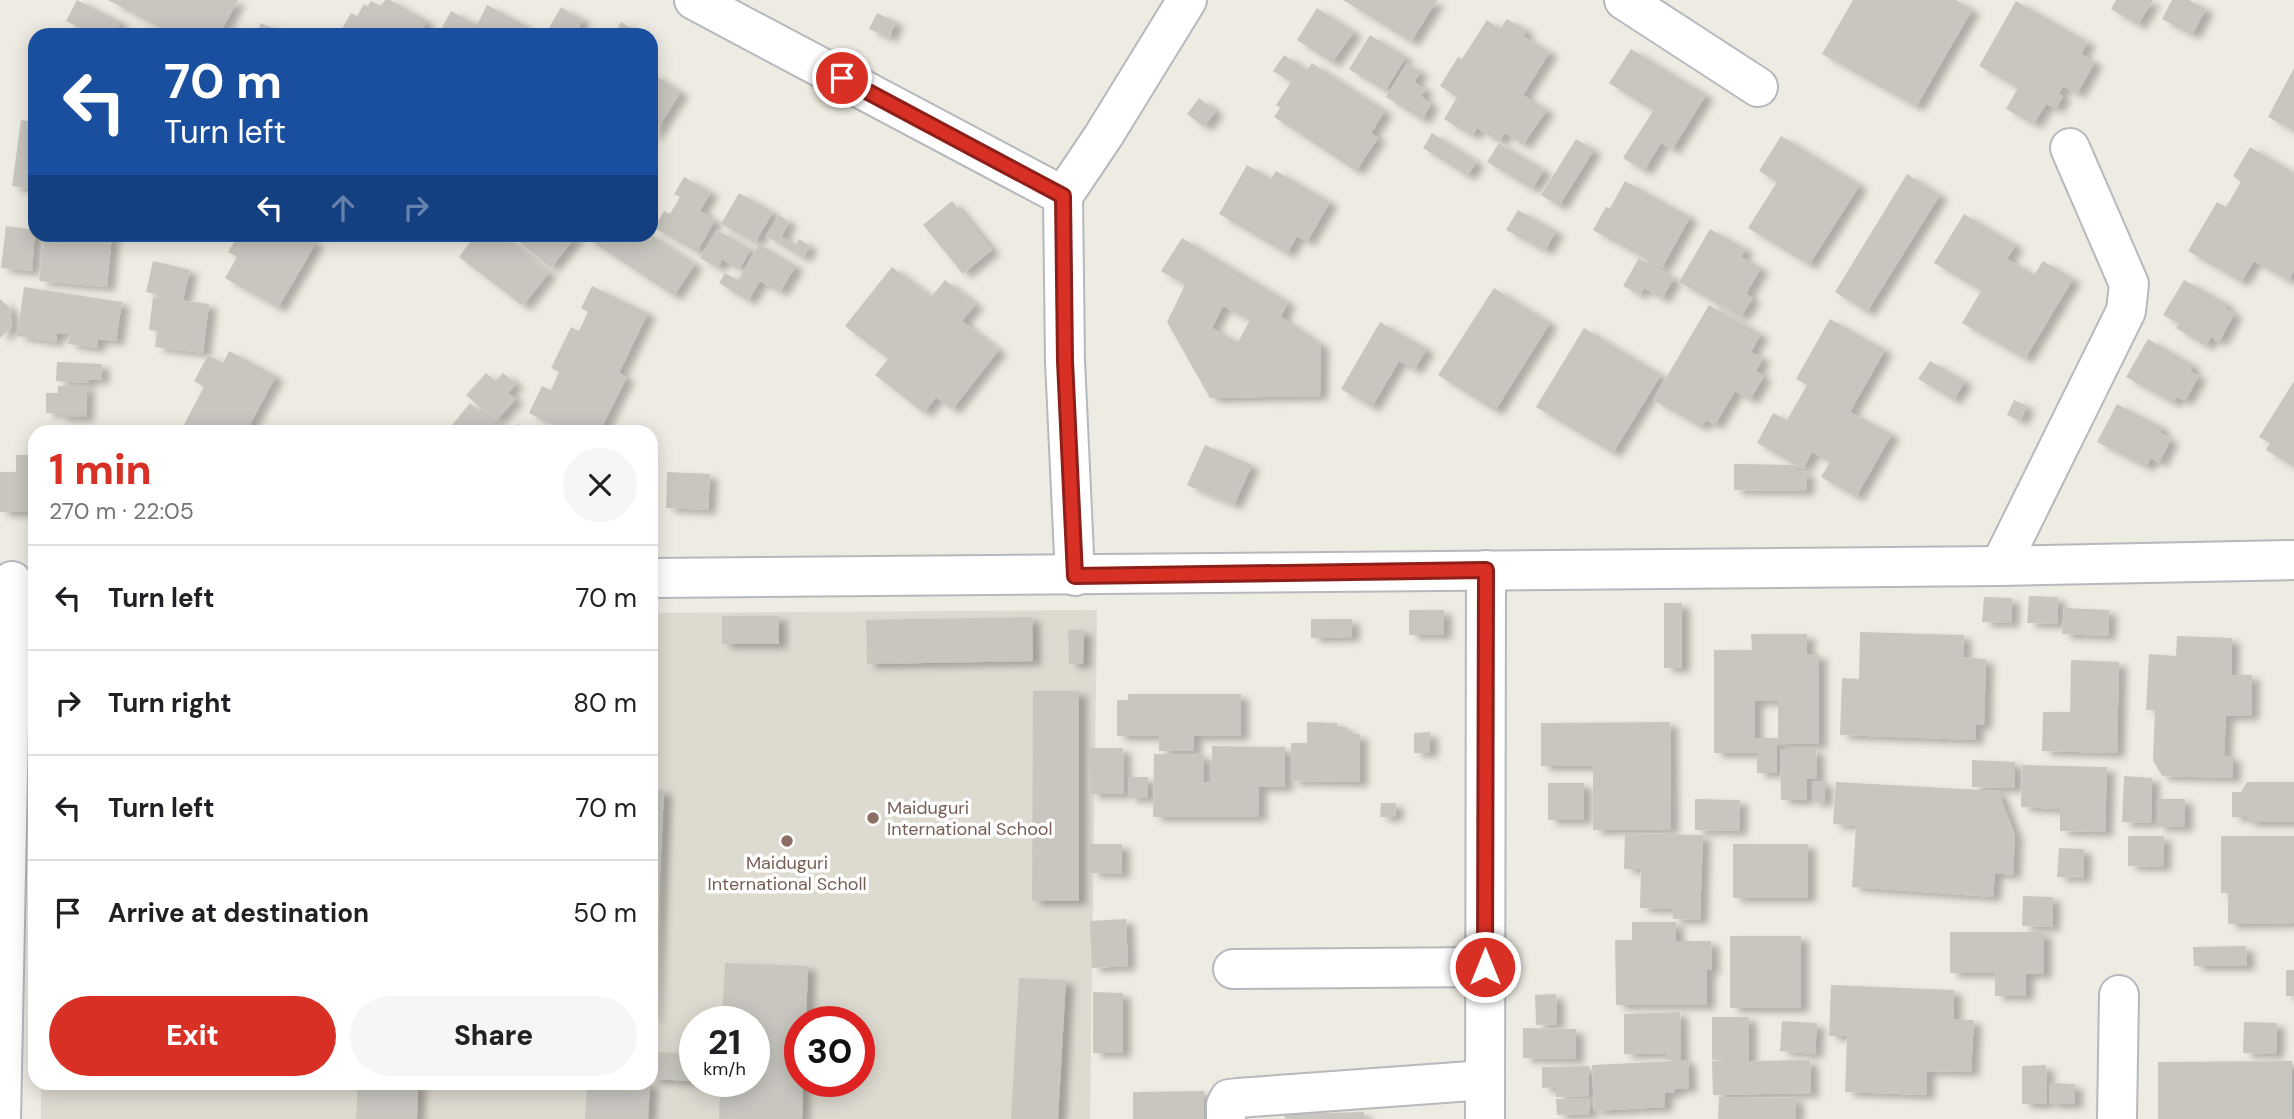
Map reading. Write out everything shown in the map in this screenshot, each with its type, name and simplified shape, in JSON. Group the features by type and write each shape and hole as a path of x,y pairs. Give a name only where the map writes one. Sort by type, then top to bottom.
{"street":[{"path":"694,0 1063,196"},
{"path":"1075,576 1065,361 1063,196 1104,135 1186,0"},
{"path":"1625,0 1758,87"},
{"path":"2000,566 2126,311 2129,298 2129,284 2070,148"},
{"path":"658,578 2000,566 2294,560"},
{"path":"1485,1119 1486,570"},
{"path":"1,1119 16,581"},
{"path":"1233,969 1485,967"},
{"path":"2117,1119 2119,995"},
{"path":"1226,1119 1229,1099 1485,1080"}],"shaded area":[{"name":"Maiduguri International School","path":"1097,610 1090,1119 41,1119 41,1090 658,1090 658,613"}],"building":[{"path":"77,0 121,22 118,28 80,28 66,21"},
{"path":"108,0 238,0 223,28 161,28"},
{"path":"385,0 390,0 427,21 423,28 342,28 351,13 357,16 364,4 368,6 371,1 381,6"},
{"path":"1343,0 1437,0 1411,42"},
{"path":"1853,0 1956,0 1972,10 1916,107 1822,54"},
{"path":"2116,0 2153,0 2138,25 2111,9"},
{"path":"2172,0 2189,0 2206,9 2192,35 2162,19"},
{"path":"2016,1 2088,42 2081,54 2095,62 2077,94 2063,86 2059,94 2063,96 2056,109 2046,104 2034,124 2006,109 2018,88 1979,66"},
{"path":"487,5 524,25 522,28 442,28 451,11 477,25"},
{"path":"561,7 583,20 578,28 549,28"},
{"path":"1317,8 1354,32 1332,63 1297,40"},
{"path":"877,13 896,22 889,38 869,29"},
{"path":"1507,19 1526,30 1523,36 1550,52 1523,95 1547,110 1523,145 1505,133 1499,142 1477,128 1472,136 1444,119 1457,97 1440,86 1458,57 1462,59 1487,20 1500,29"},
{"path":"621,22 631,28 617,28"},
{"path":"261,23 271,28 258,28"},
{"path":"1370,35 1406,57 1385,91 1349,69"},
{"path":"1631,49 1706,95 1672,150 1661,143 1644,171 1623,158 1653,111 1609,83"},
{"path":"1284,55 1307,70 1312,63 1385,111 1371,133 1378,138 1356,171 1274,117 1280,108 1276,105 1291,82 1273,71"},
{"path":"1407,63 1421,72 1414,82 1426,89 1421,96 1431,104 1422,120 1386,97"},
{"path":"2294,68 2294,131 2268,117"},
{"path":"658,77 681,92 658,128"},
{"path":"1199,98 1216,111 1204,127 1187,114"},
{"path":"21,120 28,121 28,188 12,186"},
{"path":"1432,133 1477,162 1467,176 1423,148"},
{"path":"1781,136 1860,185 1809,265 1748,228 1777,182 1759,171"},
{"path":"1576,139 1594,150 1559,206 1541,195"},
{"path":"1499,143 1544,170 1532,189 1487,162"},
{"path":"2250,147 2294,173 2294,271 2288,281 2254,261 2241,282 2188,251 2217,202 2226,207 2241,182 2233,176"},
{"path":"1247,165 1271,179 1276,171 1330,202 1307,242 1297,236 1287,254 1219,214"},
{"path":"1907,174 1940,195 1867,312 1835,292"},
{"path":"684,177 711,192 700,211 715,220 697,252 658,230 658,221 664,211 670,214 680,197 674,194"},
{"path":"1625,181 1690,217 1662,268 1593,230 1606,207 1610,208"},
{"path":"739,193 773,212 755,243 721,224"},
{"path":"952,201 992,250 963,274 923,225"},
{"path":"1518,210 1556,231 1545,251 1506,230"},
{"path":"1964,214 2016,245 2007,259 2034,275 2043,261 2073,279 2025,359 1962,323 1981,291 1934,263"},
{"path":"779,215 789,222 781,236 796,245 799,239 810,246 803,258 766,236"},
{"path":"6,226 28,229 28,242 34,242 32,271 1,268"},
{"path":"1710,229 1746,249 1741,257 1761,268 1746,294 1753,298 1741,317 1679,282"},
{"path":"717,230 751,249 739,270 722,259 718,268 700,258"},
{"path":"1182,238 1288,302 1281,317 1321,344 1320,396 1210,398 1167,322 1185,285 1161,271","holes":["1223,306 1250,320 1238,342 1212,328"]},
{"path":"658,239 695,264 674,296 593,242 658,242"},
{"path":"43,242 111,242 107,287 39,281"},
{"path":"234,242 316,243 278,308 225,278 237,257 228,252"},
{"path":"470,242 510,242 549,273 523,306 459,257"},
{"path":"520,242 572,242 551,268"},
{"path":"759,244 796,266 780,292 760,281 748,301 719,283 725,273 738,280"},
{"path":"1639,258 1674,278 1662,299 1644,288 1640,295 1623,286"},
{"path":"153,261 190,270 183,300 146,292"},
{"path":"892,267 931,297 945,280 976,304 962,321 999,350 952,410 936,397 924,413 875,375 888,359 845,326"},
{"path":"2184,280 2227,304 2225,308 2235,313 2219,342 2211,337 2206,346 2176,328 2179,324 2163,315"},
{"path":"592,286 648,313 619,373 627,377 603,425 554,425 529,413 542,386 551,390 559,372 551,368 571,327 579,331 588,312 581,308"},
{"path":"24,287 122,302 116,341 98,339 97,348 68,344 70,334 57,333 56,342 17,336"},
{"path":"1494,288 1550,323 1495,411 1438,375"},
{"path":"153,297 209,304 203,353 155,347 157,331 149,330"},
{"path":"0,299 10,308 12,327 0,338"},
{"path":"1709,305 1761,334 1751,352 1763,358 1756,371 1764,376 1750,400 1735,391 1715,425 1706,420 1701,427 1653,400"},
{"path":"1830,319 1885,350 1850,412 1892,434 1856,497 1821,477 1830,462 1812,452 1803,469 1757,443 1773,413 1787,420 1807,385 1796,379"},
{"path":"1380,322 1427,349 1414,370 1399,361 1372,407 1341,389"},
{"path":"1584,328 1661,375 1613,453 1536,407"},
{"path":"2148,339 2193,365 2190,371 2199,376 2185,401 2177,397 2173,403 2126,377"},
{"path":"229,351 276,376 250,425 184,425 204,387 194,381 208,355 223,363"},
{"path":"1930,361 1965,381 1954,400 1918,379"},
{"path":"57,362 102,364 101,380 89,379 89,383 56,381"},
{"path":"486,373 496,381 503,373 516,384 508,393 516,399 496,421 466,395"},
{"path":"2294,381 2294,467 2266,450 2270,443 2259,437"},
{"path":"58,386 87,386 86,417 59,417 60,413 46,413 46,393 58,393"},
{"path":"2014,400 2027,406 2020,421 2007,415"},
{"path":"470,403 496,425 452,425"},
{"path":"2117,404 2162,427 2160,433 2171,439 2159,463 2151,458 2146,467 2097,442"},
{"path":"1205,445 1252,465 1234,505 1187,485"},
{"path":"16,455 28,455 28,512 0,512 0,472 16,472"},
{"path":"1734,464 1795,465 1795,471 1807,472 1806,491 1734,490"},
{"path":"667,472 710,474 708,510 666,508"},
{"path":"2029,596 2058,597 2057,624 2027,623"},
{"path":"1984,597 2012,598 2011,623 1982,622"},
{"path":"1664,603 1682,603 1682,668 1664,668"},
{"path":"2064,608 2109,610 2108,636 2062,634"},
{"path":"1409,610 1444,610 1444,635 1409,635"},
{"path":"722,616 779,616 779,644 722,644"},
{"path":"1032,617 1033,661 867,664 866,620"},
{"path":"1311,619 1352,619 1352,637 1311,638"},
{"path":"1068,630 1084,630 1083,664 1069,664"},
{"path":"1860,632 1964,635 1963,657 1986,659 1984,725 1976,725 1976,740 1840,735 1842,678 1859,679"},
{"path":"1751,634 1807,634 1807,654 1819,654 1819,744 1777,744 1777,773 1757,773 1757,753 1714,753 1714,650 1752,650","holes":["1755,701 1778,701 1778,738 1755,738"]},
{"path":"2177,636 2232,638 2231,675 2252,675 2251,716 2226,716 2224,756 2233,756 2233,778 2162,776 2153,760 2155,710 2146,710 2149,654 2176,656"},
{"path":"2071,660 2119,662 2117,753 2042,751 2043,712 2070,712"},
{"path":"1033,691 1079,691 1079,901 1032,901"},
{"path":"1128,694 1241,694 1241,736 1194,736 1194,751 1159,751 1159,736 1117,736 1117,700 1128,700"},
{"path":"1307,722 1337,723 1337,727 1347,727 1347,734 1360,734 1360,782 1291,781 1291,743 1307,743"},
{"path":"1670,722 1671,829 1593,830 1593,766 1541,766 1541,723"},
{"path":"1430,732 1430,753 1414,753 1414,733"},
{"path":"1212,746 1285,747 1285,787 1259,787 1259,817 1153,817 1154,754 1204,754 1204,782 1212,782"},
{"path":"1089,748 1123,748 1124,794 1090,794"},
{"path":"1780,749 1816,749 1817,779 1807,779 1807,800 1781,800"},
{"path":"1972,760 2015,762 2015,788 1972,787"},
{"path":"2022,765 2107,767 2105,832 2060,831 2060,809 2021,807"},
{"path":"2124,776 2152,778 2151,823 2122,822"},
{"path":"1128,777 1148,777 1148,798 1128,798"},
{"path":"1812,781 1825,781 1825,802 1812,802"},
{"path":"1836,782 1998,791 2015,835 2013,875 1995,873 1993,897 1852,887 1856,826 1833,824"},
{"path":"2247,782 2294,782 2294,822 2247,822 2247,817 2232,817 2232,792 2241,792"},
{"path":"1548,783 1584,783 1584,820 1548,820"},
{"path":"658,790 664,790 658,914"},
{"path":"1695,799 1740,800 1739,831 1695,830"},
{"path":"2157,799 2185,799 2185,827 2157,827"},
{"path":"1381,803 1396,803 1395,817 1380,817"},
{"path":"1625,833 1703,835 1700,920 1673,919 1673,909 1640,908 1641,869 1624,869"},
{"path":"2128,836 2164,836 2163,867 2128,866"},
{"path":"2221,836 2294,836 2294,923 2228,924 2228,893 2221,893"},
{"path":"1090,844 1122,844 1122,874 1090,873"},
{"path":"1733,844 1808,844 1808,898 1733,898"},
{"path":"2059,848 2084,849 2083,878 2057,877"},
{"path":"2023,896 2053,897 2052,927 2022,926"},
{"path":"1126,919 1128,966 1092,968 1090,921"},
{"path":"1632,922 1676,922 1676,941 1711,941 1712,970 1707,970 1707,1005 1616,1005 1615,940 1632,940"},
{"path":"1950,932 2044,932 2044,974 2026,974 2026,996 1995,996 1995,973 1950,973"},
{"path":"1730,936 1801,936 1801,1008 1730,1008"},
{"path":"2246,946 2247,966 2194,966 2193,947"},
{"path":"725,963 808,966 807,1006 784,1006 784,1097 803,1097 802,1119 719,1119 720,1097 770,1097 770,1006 723,1006"},
{"path":"2286,970 2294,970 2294,996 2286,996"},
{"path":"1019,978 1066,980 1058,1119 1011,1119"},
{"path":"1831,985 1954,990 1954,1019 1974,1020 1971,1072 1927,1071 1927,1095 1845,1092 1847,1036 1829,1036"},
{"path":"1093,992 1123,993 1123,1053 1093,1053"},
{"path":"1556,994 1557,1024 1536,1025 1535,995"},
{"path":"1680,1012 1681,1060 1688,1060 1689,1088 1665,1093 1665,1107 1594,1111 1592,1065 1674,1061 1666,1060 1666,1053 1624,1054 1624,1014"},
{"path":"1712,1017 1749,1017 1749,1061 1810,1060 1811,1093 1713,1095 1712,1061 1731,1060 1712,1060"},
{"path":"1782,1021 1817,1023 1815,1054 1780,1051"},
{"path":"2244,1022 2277,1023 2276,1054 2243,1053"},
{"path":"1523,1028 1576,1029 1576,1059 1523,1058"},
{"path":"658,1052 679,1053 679,1080 658,1079"},
{"path":"2292,1061 2292,1119 2158,1119 2158,1062"},
{"path":"2046,1065 2047,1104 2022,1104 2022,1066"},
{"path":"1589,1066 1589,1096 1556,1097 1556,1087 1542,1088 1542,1067"},
{"path":"2049,1083 2075,1084 2075,1104 2049,1104"},
{"path":"358,1090 418,1090 417,1119 356,1119"},
{"path":"587,1090 650,1090 648,1119 585,1119"},
{"path":"1204,1091 1204,1119 1133,1119 1133,1092"},
{"path":"1719,1097 1796,1098 1796,1119 1718,1119"},
{"path":"1589,1098 1590,1114 1557,1115 1556,1099"},
{"path":"1364,1112 1364,1119 1285,1119 1284,1114"}],"place":[{"name":"Maiduguri International School","path":"873,818"},
{"name":"Maiduguri International Scholl","path":"787,841"}],"route":[{"path":"842,78 1063,196 1065,361 1075,576 1486,570 1485,967"}]}
